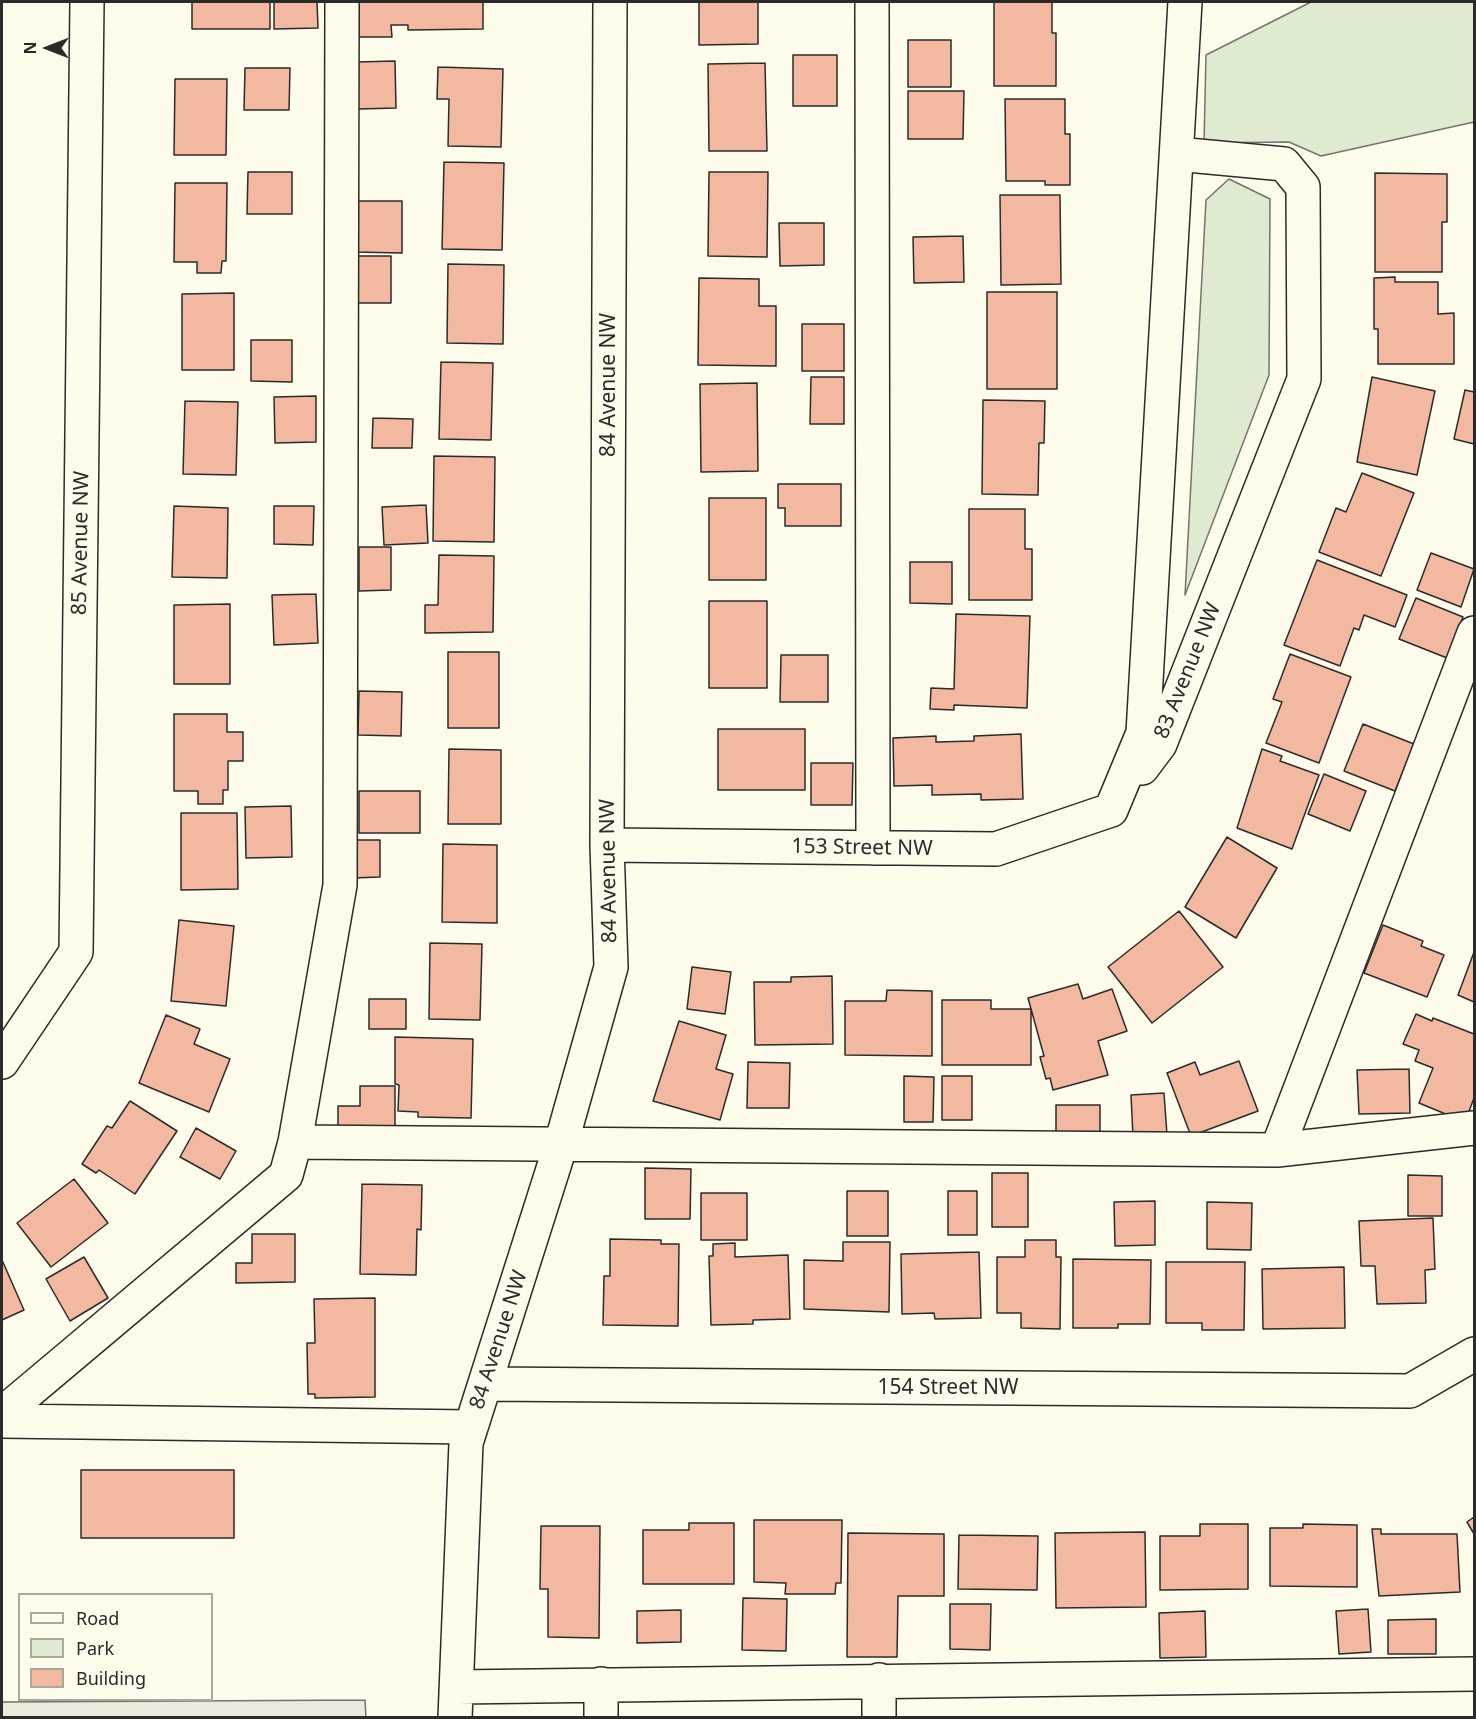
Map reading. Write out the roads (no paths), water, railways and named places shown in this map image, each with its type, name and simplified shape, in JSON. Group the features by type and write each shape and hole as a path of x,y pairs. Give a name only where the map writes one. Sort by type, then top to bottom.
{"street":[{"name":"85 Avenue NW","path":"2,1062 76,952 87,2"},
{"path":"2,1414 286,1175 295,1142 340,885 342,2"},
{"name":"84 Avenue NW","path":"456,1702 466,1443 561,1144 611,968 606,845 610,2"},
{"path":"873,2 873,848"},
{"name":"83 Avenue NW","path":"1111,810 1143,733 1185,2"},
{"name":"83 Avenue NW","path":"1111,810 1160,744 1304,379 1303,187 1284,164 1177,154"},
{"path":"1277,1150 1474,633"},
{"name":"153 Street NW","path":"606,845 996,849 1111,810"},
{"path":"295,1142 1277,1150 1474,1128"},
{"name":"154 Street NW","path":"486,1384 1410,1392 1474,1354"},
{"path":"2,1421 471,1427"},
{"path":"456,1702 601,1684 1474,1674"},
{"path":"879,1680 879,1718"},
{"path":"601,1684 601,1718"}]}
